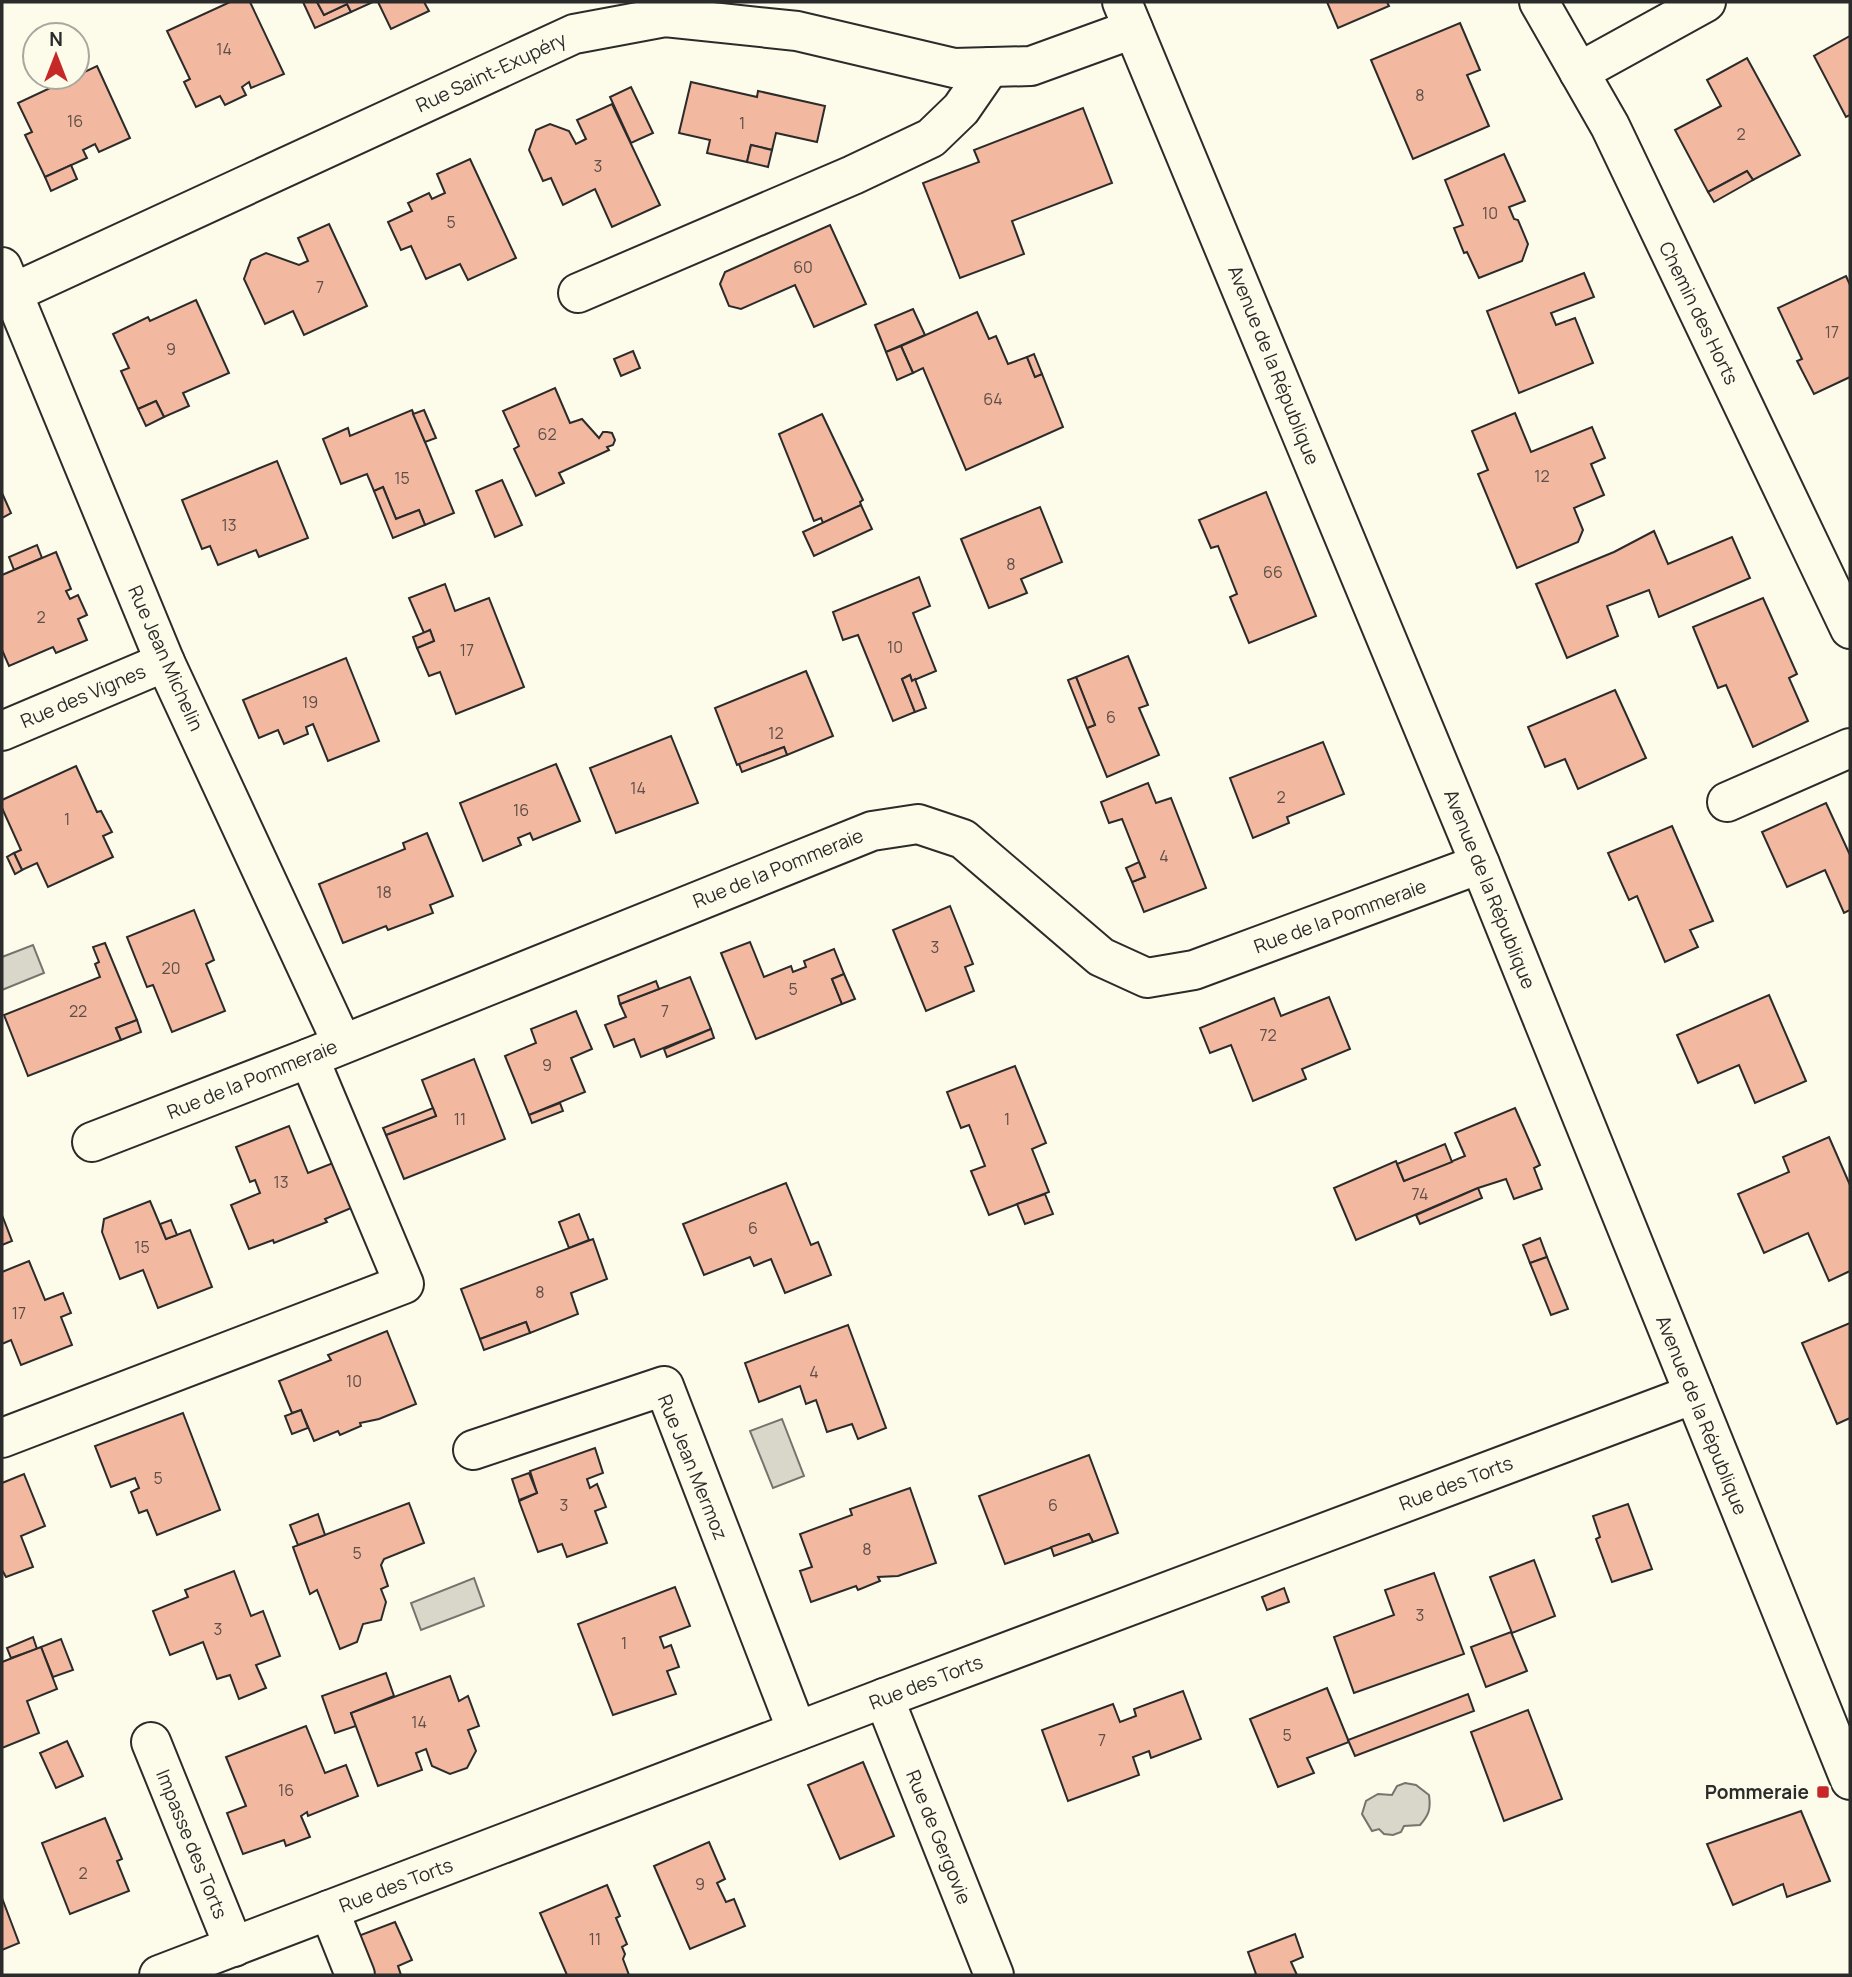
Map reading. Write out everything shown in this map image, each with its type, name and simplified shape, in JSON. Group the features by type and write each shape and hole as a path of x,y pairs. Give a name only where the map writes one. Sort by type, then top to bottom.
{"street":[{"name":"Chemin des Horts","path":"1539,2 1610,126 1850,629"},
{"path":"1579,72 1706,2"},
{"name":"Rue Saint-Exupéry","path":"6,286 575,34 665,17 797,31 954,68 1031,66 1127,15"},
{"name":"Avenue de la République","path":"1127,15 1480,864 1850,1780"},
{"path":"578,293 853,175 931,138 961,109 990,67"},
{"name":"Rue Jean Michelin","path":"2,1438 404,1284 326,1050 6,286"},
{"name":"Rue des Vignes","path":"2,731 165,662"},
{"path":"1727,802 1850,748"},
{"name":"Rue de la Pommeraie","path":"92,1142 872,831 918,824 963,839 1101,957 1147,978 1194,970 1480,864"},
{"name":"Rue Jean Mermoz","path":"473,1450 664,1386 797,1731"},
{"name":"Rue des Torts","path":"159,1975 884,1698 1693,1394"},
{"name":"Rue de Gergovie","path":"884,1698 995,1975"},
{"name":"Impasse des Torts","path":"151,1742 234,1947"},
{"path":"329,1910 355,1975"}],"shaded area":[{"path":"33,945 44,973 2,990 2,957"},
{"path":"782,1419 804,1476 773,1488 750,1431"},
{"path":"474,1578 484,1606 421,1630 411,1603"},
{"path":"1405,1783 1416,1785 1429,1795 1429,1812 1425,1818 1420,1825 1404,1826 1401,1832 1393,1835 1384,1834 1379,1829 1372,1831 1362,1814 1366,1801 1378,1794 1392,1795 1397,1786"}],"building":[{"path":"230,2 250,2 284,74 251,88 249,82 242,87 246,95 225,105 220,96 196,107 184,82 190,79 167,31"},
{"path":"303,2 317,2 324,15 347,4 351,12 315,28"},
{"path":"317,2 371,3 351,12 347,4 324,15"},
{"path":"378,2 424,2 429,11 391,29"},
{"path":"1327,2 1387,2 1389,6 1338,28"},
{"path":"1460,23 1480,70 1467,75 1489,126 1413,159 1371,60"},
{"path":"1850,36 1850,115 1846,117 1814,56"},
{"path":"1747,58 1800,155 1753,180 1747,171 1708,192 1675,130 1721,106 1707,80"},
{"path":"97,66 130,138 99,152 95,144 83,150 87,158 45,177 25,135 32,132 18,103 44,91 91,91 91,69"},
{"path":"691,82 757,97 758,91 825,106 817,142 776,133 772,150 751,145 747,162 707,153 710,140 679,133"},
{"path":"631,87 653,133 631,143 610,97"},
{"path":"612,104 660,205 612,227 595,189 563,205 551,178 543,181 529,150 536,130 550,124 569,131 576,144 586,139 577,120"},
{"path":"1083,108 1112,183 1012,221 1024,254 960,278 923,183 979,162 974,150"},
{"path":"751,145 772,150 768,167 747,162"},
{"path":"1504,154 1525,201 1509,207 1528,244 1522,261 1479,278 1467,252 1464,253 1454,228 1463,225 1445,180"},
{"path":"470,159 516,258 468,280 460,264 426,279 411,246 401,250 388,222 412,211 408,203 429,193 432,199 445,193 437,174"},
{"path":"71,165 77,179 51,191 45,177"},
{"path":"1747,171 1753,180 1714,202 1708,192"},
{"path":"329,224 367,306 304,335 293,311 265,324 244,279 251,260 266,253 299,265 308,261 298,238"},
{"path":"830,225 866,304 814,327 795,285 741,309 729,306 720,284 725,272"},
{"path":"1584,273 1594,297 1551,313 1556,325 1575,318 1593,363 1519,393 1487,311"},
{"path":"1846,276 1850,285 1850,377 1814,394 1797,361 1802,359 1778,308"},
{"path":"196,300 229,373 183,393 189,406 164,417 156,401 138,409 121,371 129,368 113,334 148,317 150,321"},
{"path":"913,309 925,335 886,352 875,325"},
{"path":"977,312 989,339 996,336 1008,364 1027,357 1035,377 1042,374 1063,427 966,470 923,368 913,373 901,346"},
{"path":"901,346 913,373 897,380 886,352"},
{"path":"633,351 640,368 621,376 614,359"},
{"path":"1034,354 1042,374 1035,377 1027,357"},
{"path":"555,388 570,423 582,419 599,438 603,432 607,432 612,433 615,440 613,445 607,447 609,450 559,473 564,483 536,496 514,449 519,446 503,411"},
{"path":"156,401 164,417 146,426 138,409"},
{"path":"412,410 454,513 425,525 419,510 396,519 383,487 374,491 367,474 341,484 323,439 348,428 350,436"},
{"path":"424,410 436,438 425,442 413,414"},
{"path":"1515,413 1531,452 1592,427 1605,458 1591,464 1604,495 1574,508 1583,530 1578,542 1517,568 1478,474 1488,470 1472,431"},
{"path":"822,414 863,500 861,505 823,523 821,518 814,521 779,434"},
{"path":"277,461 308,538 259,557 256,550 218,565 210,546 202,549 182,500"},
{"path":"502,480 522,525 495,537 476,491"},
{"path":"383,487 396,519 419,510 425,525 393,538 374,491"},
{"path":"1266,492 1316,616 1249,643 1230,597 1237,594 1218,546 1211,548 1199,520"},
{"path":"2,493 11,513 2,518"},
{"path":"861,505 872,529 814,556 803,532"},
{"path":"1040,507 1062,562 1021,579 1027,593 989,608 961,539"},
{"path":"1654,531 1668,564 1732,537 1750,578 1659,617 1649,590 1607,606 1618,636 1567,658 1536,584 1614,552"},
{"path":"37,545 42,558 14,570 9,557"},
{"path":"56,552 71,589 66,591 70,599 78,595 87,615 78,619 87,640 56,653 53,647 9,666 2,650 2,575"},
{"path":"919,577 930,606 913,613 936,671 912,681 910,675 902,679 915,712 893,721 858,635 843,640 833,612"},
{"path":"445,584 455,611 489,598 524,687 456,714 440,672 429,676 417,648 434,641 430,630 424,633 409,598"},
{"path":"1763,598 1797,674 1789,678 1808,721 1753,747 1726,685 1718,688 1693,627"},
{"path":"430,630 434,641 417,648 413,637"},
{"path":"1128,656 1148,705 1139,708 1159,755 1107,777 1087,728 1095,725 1076,677"},
{"path":"346,658 379,741 328,761 313,724 306,727 308,734 284,744 278,730 259,738 243,700"},
{"path":"806,671 833,736 787,755 784,747 737,765 715,708"},
{"path":"910,675 912,681 915,679 926,708 915,712 902,679"},
{"path":"1076,677 1095,725 1087,728 1068,680"},
{"path":"1615,690 1646,758 1578,789 1565,759 1545,767 1528,727"},
{"path":"671,736 698,803 616,833 590,768"},
{"path":"1323,742 1344,794 1287,817 1289,823 1253,838 1230,778"},
{"path":"784,747 787,755 742,772 739,764"},
{"path":"556,764 580,821 533,840 530,833 518,838 521,845 483,861 460,803"},
{"path":"76,766 97,812 101,811 112,832 103,836 113,857 48,887 37,863 22,870 14,853 21,850 2,808 2,800"},
{"path":"1148,783 1156,803 1171,798 1206,888 1144,912 1132,882 1145,877 1122,819 1109,823 1101,802"},
{"path":"1826,803 1850,855 1850,910 1844,913 1825,870 1787,887 1762,832"},
{"path":"1672,826 1713,921 1690,930 1698,947 1665,962 1637,896 1629,900 1608,853"},
{"path":"427,833 453,896 430,905 433,913 388,930 386,926 343,943 319,884 405,849 403,843"},
{"path":"14,853 22,870 15,874 7,857"},
{"path":"1139,862 1145,877 1132,882 1126,868"},
{"path":"950,906 973,964 965,967 974,991 926,1011 893,930"},
{"path":"194,910 214,960 206,964 225,1011 172,1032 153,985 147,987 127,937"},
{"path":"750,942 764,977 791,966 793,972 806,967 804,961 834,949 844,974 832,979 842,1004 756,1039 721,953"},
{"path":"105,943 137,1020 116,1028 121,1040 28,1076 4,1015 100,977 95,964 99,962 93,947"},
{"path":"844,974 855,999 842,1004 832,979"},
{"path":"690,977 711,1029 641,1057 634,1039 614,1047 605,1025 626,1017 620,1004"},
{"path":"656,981 659,989 620,1004 618,996"},
{"path":"1769,995 1806,1081 1755,1103 1739,1065 1698,1083 1677,1035"},
{"path":"1329,997 1350,1049 1302,1069 1306,1079 1253,1101 1231,1045 1210,1053 1200,1028 1274,998 1281,1016"},
{"path":"576,1011 592,1049 571,1058 585,1092 529,1115 505,1056 536,1043 531,1029"},
{"path":"137,1020 141,1032 121,1040 116,1028"},
{"path":"711,1029 714,1038 667,1057 664,1049"},
{"path":"474,1059 505,1139 404,1179 386,1135 436,1116 422,1080"},
{"path":"1015,1066 1046,1143 1032,1149 1049,1192 989,1215 971,1171 985,1166 969,1125 961,1128 947,1092"},
{"path":"560,1103 563,1111 532,1123 529,1115"},
{"path":"433,1108 436,1116 386,1135 383,1128"},
{"path":"1515,1108 1540,1165 1534,1168 1542,1189 1514,1199 1506,1179 1478,1188 1356,1240 1334,1188 1396,1161 1404,1181 1465,1156 1455,1133"},
{"path":"289,1126 308,1173 338,1161 356,1206 325,1219 327,1222 274,1243 273,1240 249,1249 231,1205 260,1193 255,1180 250,1182 236,1147"},
{"path":"1829,1137 1850,1185 1850,1271 1829,1281 1808,1233 1764,1253 1738,1194 1789,1172 1783,1157"},
{"path":"1445,1144 1452,1162 1404,1181 1397,1164"},
{"path":"786,1183 811,1245 818,1242 831,1275 785,1293 771,1259 754,1266 750,1257 704,1275 683,1224"},
{"path":"1478,1188 1482,1198 1420,1224 1416,1215"},
{"path":"1045,1194 1053,1214 1025,1224 1017,1204"},
{"path":"150,1201 166,1239 190,1230 212,1287 158,1308 143,1270 120,1279 102,1232 104,1219"},
{"path":"579,1214 589,1240 569,1248 559,1222"},
{"path":"2,1215 12,1241 2,1245"},
{"path":"171,1220 177,1235 166,1239 160,1224"},
{"path":"1540,1238 1547,1257 1530,1263 1523,1245"},
{"path":"593,1239 607,1279 571,1293 578,1314 530,1333 526,1322 480,1339 461,1289"},
{"path":"1547,1257 1568,1309 1551,1315 1530,1263"},
{"path":"29,1261 45,1300 63,1293 71,1313 61,1317 72,1345 21,1365 11,1340 2,1344 2,1272"},
{"path":"526,1322 530,1333 484,1350 480,1339"},
{"path":"1850,1323 1850,1418 1837,1424 1802,1343"},
{"path":"848,1325 886,1428 858,1439 852,1424 827,1432 816,1400 806,1404 800,1386 759,1402 745,1363"},
{"path":"387,1331 416,1404 379,1419 360,1423 361,1426 340,1435 338,1431 314,1441 301,1410 292,1413 279,1381 331,1360 328,1355"},
{"path":"301,1410 308,1428 292,1434 285,1416"},
{"path":"183,1413 220,1510 157,1535 147,1510 139,1513 131,1492 139,1488 135,1478 111,1487 95,1446"},
{"path":"595,1448 603,1473 587,1479 590,1488 597,1484 606,1507 595,1511 607,1543 567,1557 562,1544 538,1552 519,1501 537,1493 530,1471"},
{"path":"1089,1455 1118,1533 1093,1542 1089,1534 1005,1564 979,1496"},
{"path":"529,1473 537,1493 519,1500 512,1479"},
{"path":"24,1474 45,1526 21,1536 33,1567 6,1577 2,1570 2,1483"},
{"path":"910,1488 936,1563 898,1576 878,1577 880,1581 858,1590 856,1586 811,1602 800,1571 812,1567 800,1534 852,1515 850,1509"},
{"path":"409,1503 424,1543 384,1559 381,1565 388,1586 381,1589 386,1602 381,1620 363,1624 357,1642 340,1649 317,1590 310,1594 293,1547"},
{"path":"1628,1504 1652,1569 1612,1582 1596,1539 1600,1537 1593,1516"},
{"path":"318,1514 325,1535 298,1545 290,1525"},
{"path":"1089,1534 1093,1542 1054,1556 1051,1547"},
{"path":"1534,1560 1555,1616 1512,1633 1490,1577"},
{"path":"234,1571 251,1616 263,1611 280,1656 256,1665 266,1688 239,1699 230,1675 217,1679 203,1642 170,1655 153,1611 188,1597 185,1590"},
{"path":"1434,1573 1464,1654 1354,1693 1334,1637 1394,1615 1385,1590"},
{"path":"675,1587 690,1626 660,1637 664,1648 671,1645 679,1667 667,1671 676,1694 613,1715 578,1624"},
{"path":"1284,1588 1289,1602 1267,1610 1262,1597"},
{"path":"1511,1632 1527,1671 1486,1687 1471,1647"},
{"path":"33,1637 37,1649 11,1658 7,1648"},
{"path":"61,1639 73,1670 53,1677 41,1647"},
{"path":"41,1647 57,1689 27,1701 39,1733 2,1748 2,1662"},
{"path":"386,1673 394,1696 351,1713 356,1726 335,1733 322,1696"},
{"path":"450,1676 459,1701 468,1696 479,1726 468,1730 476,1751 467,1768 450,1774 432,1766 426,1749 416,1753 422,1770 378,1786 351,1713"},
{"path":"1327,1688 1349,1742 1307,1758 1314,1773 1278,1787 1250,1719"},
{"path":"1183,1691 1201,1739 1151,1758 1149,1751 1133,1757 1139,1775 1068,1801 1042,1730 1113,1704 1120,1722 1136,1716 1134,1709"},
{"path":"1468,1694 1474,1711 1355,1756 1348,1740"},
{"path":"1528,1710 1562,1799 1504,1821 1471,1732"},
{"path":"306,1726 325,1773 346,1765 358,1796 308,1816 307,1812 301,1816 310,1837 286,1846 284,1840 243,1854 227,1813 246,1806 226,1757"},
{"path":"67,1741 83,1776 56,1788 40,1753"},
{"path":"863,1762 894,1836 840,1859 808,1785"},
{"path":"1801,1811 1830,1881 1787,1897 1783,1884 1733,1905 1707,1844"},
{"path":"105,1818 122,1859 117,1861 129,1891 70,1914 42,1843"},
{"path":"709,1842 725,1879 717,1883 726,1902 734,1899 745,1926 690,1949 654,1866"},
{"path":"607,1885 620,1916 616,1918 627,1944 622,1947 629,1975 567,1975 540,1913"},
{"path":"2,1898 19,1943 2,1950"},
{"path":"395,1922 412,1960 398,1966 401,1975 369,1975 353,1938"},
{"path":"1295,1934 1303,1957 1291,1962 1297,1975 1254,1975 1256,1974 1248,1952"}],"place":[{"name":"Pommeraie","path":"1823,1792"}]}
